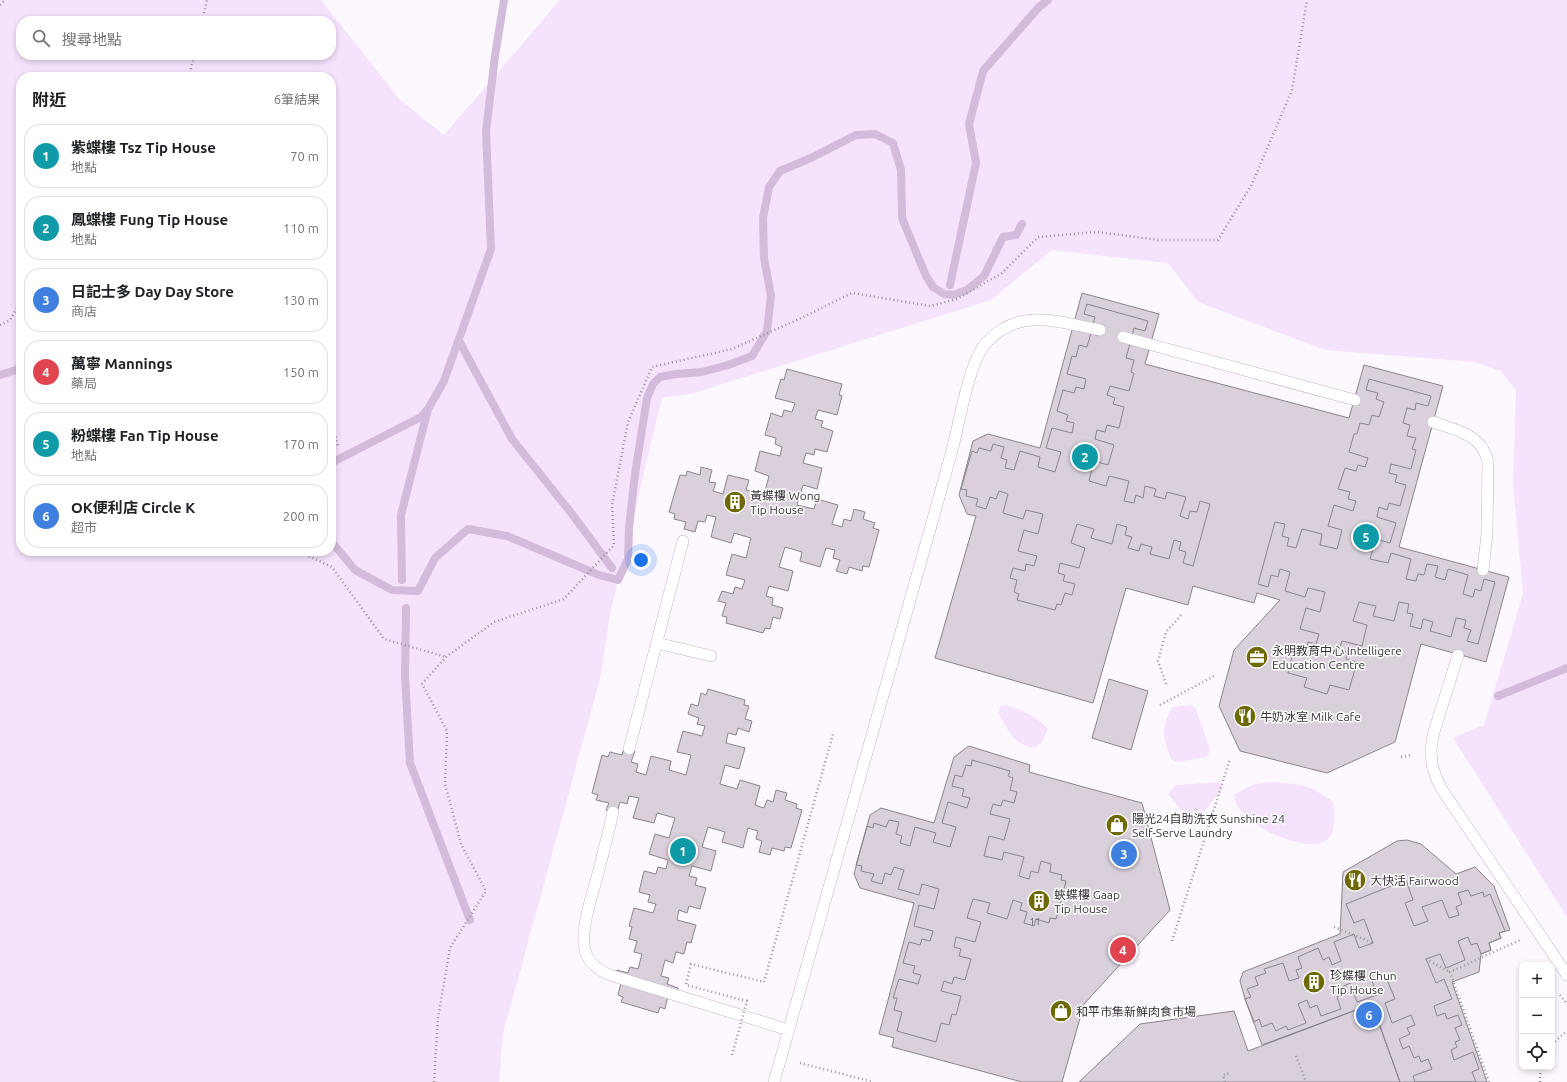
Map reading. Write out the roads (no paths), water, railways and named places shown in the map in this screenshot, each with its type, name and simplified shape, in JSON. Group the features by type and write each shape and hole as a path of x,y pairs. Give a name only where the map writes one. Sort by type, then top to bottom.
{"lane":[{"path":"774,1082 893,664 971,375 978,355 984,344 1011,324 1032,319 1049,320 1100,330"},
{"path":"1123,337 1355,400"},
{"path":"1433,422 1474,438 1482,446 1486,455 1488,462 1487,534 1483,570"},
{"path":"629,749 683,541"},
{"path":"657,643 711,656"},
{"path":"1458,655 1433,735 1431,750 1432,765 1436,777 1441,788 1567,975"},
{"path":"613,812 584,932 583,941 588,958 601,971 610,975 789,1030"}],"waterway":[{"path":"402,580 401,515 428,409 444,381 491,249 486,131 495,56 504,0"},
{"path":"950,285 976,163 969,124 983,71 1039,7 1048,0"},
{"path":"336,547 355,570 392,590 418,591 435,558 468,529 507,536 599,575 618,580 628,559 629,528 635,474 647,398 653,384 660,377 702,372 728,365 752,356 767,331 771,296 764,258 763,218 769,187 780,171 813,157 856,135 875,134 893,143 901,170 902,218 926,276 933,287 944,294 953,295 967,290 984,276 1003,237 1016,235 1022,224"},
{"path":"459,341 512,439 572,514 612,568"},
{"path":"0,375 16,370"},
{"path":"336,460 421,417 428,409"},
{"path":"406,608 405,676 410,763 470,920"},
{"path":"1498,696 1567,668"}],"place":[{"name":"鳳蝶樓 Fung Tip House","path":"1085,457"},
{"name":"黃蝶樓 Wong Tip House","path":"735,502"},
{"name":"粉蝶樓 Fan Tip House","path":"1366,537"},
{"name":"永明教育中心 Intelligere Education Centre","path":"1257,657"},
{"name":"牛奶冰室 Milk Cafe","path":"1245,716"},
{"name":"陽光24自助洗衣 Sunshine 24 Self-Serve Laundry","path":"1117,825"},
{"name":"紫蝶樓 Tsz Tip House","path":"683,851"},
{"name":"日記士多 Day Day Store","path":"1124,854"},
{"name":"大快活 Fairwood","path":"1355,880"},
{"name":"蛺蝶樓 Gaap Tip House","path":"1039,901"},
{"name":"萬寧 Mannings","path":"1123,950"},
{"name":"珍蝶樓 Chun Tip House","path":"1314,982"},
{"name":"和平市集新鮮肉食市場","path":"1061,1011"},
{"name":"OK便利店 Circle K","path":"1369,1015"}]}
